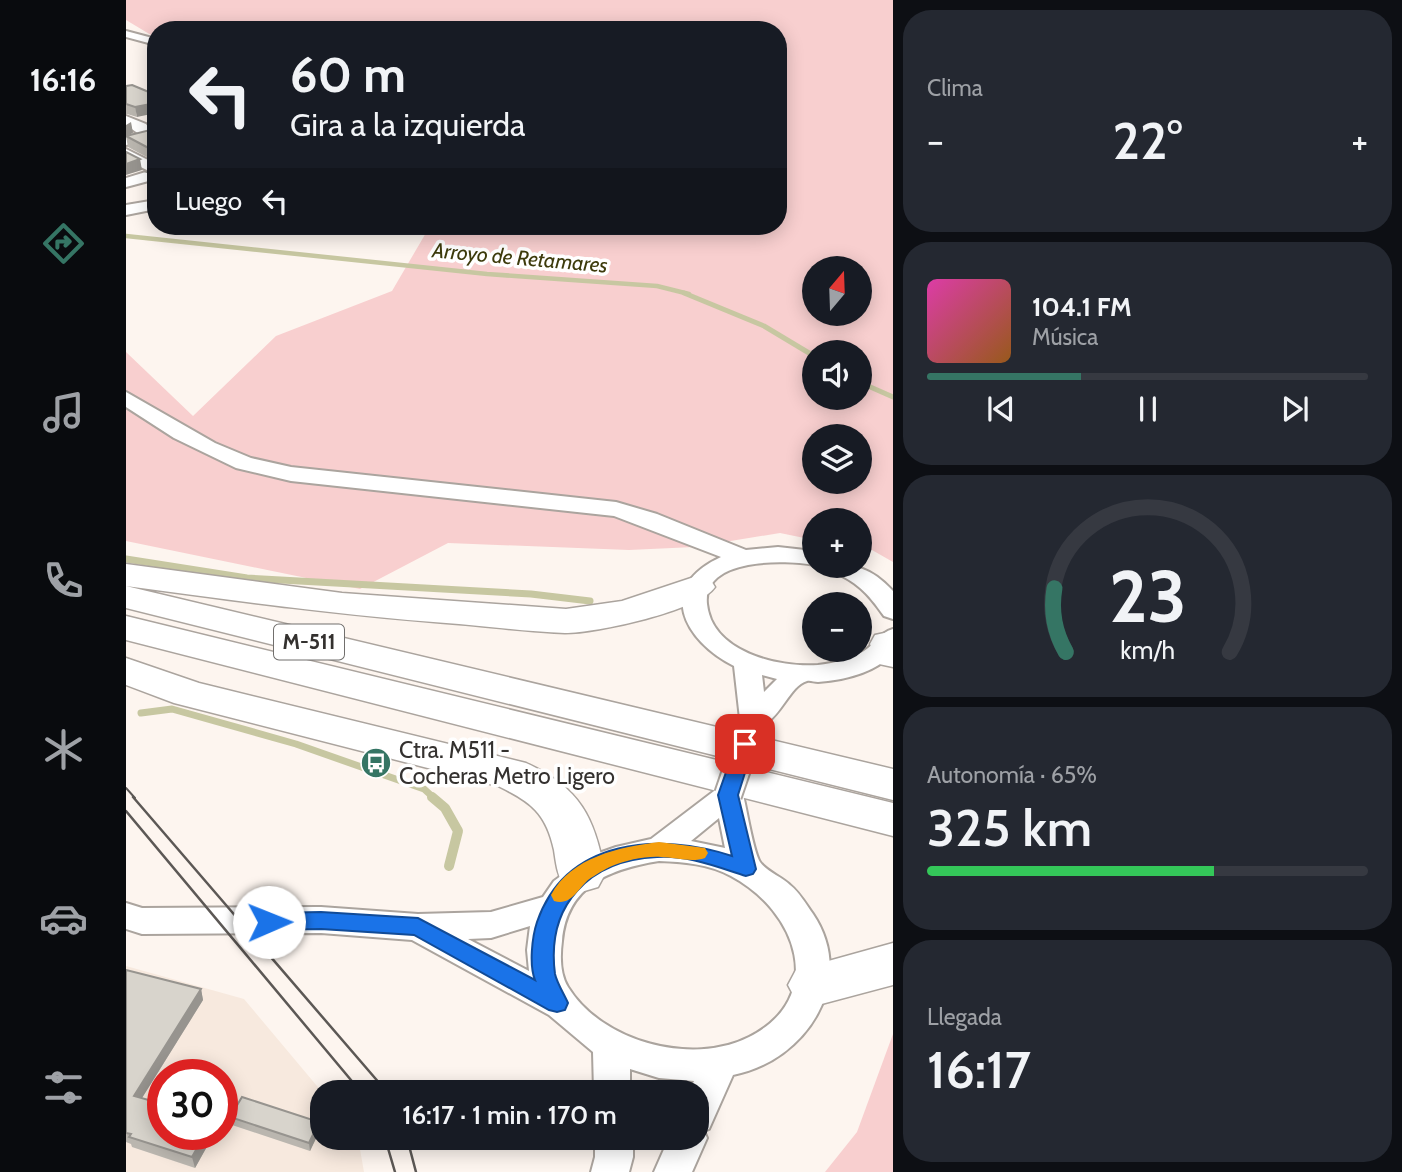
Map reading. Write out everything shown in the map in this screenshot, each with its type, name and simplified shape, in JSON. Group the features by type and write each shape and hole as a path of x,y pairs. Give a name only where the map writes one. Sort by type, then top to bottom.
{"highway":[{"path":"126,575 398,609 566,621 648,608 702,581"},
{"name":"M-511","path":"126,597 893,785"},
{"name":"M-511","path":"126,628 893,820"},
{"path":"126,671 188,694 512,774 531,782 550,794 561,808 573,834 582,874"},
{"path":"814,985 893,964"}],"street":[{"path":"126,34 147,40"},
{"path":"126,111 133,109 147,114"},
{"path":"130,122 147,116"},
{"path":"130,122 141,127 147,135"},
{"path":"126,141 147,136"},
{"path":"126,153 136,162 147,166"},
{"path":"126,183 147,177"},
{"path":"126,210 147,206"},
{"path":"126,398 181,435 244,463 291,474 616,509 657,520 686,536 744,558"},
{"path":"686,536 702,581"},
{"path":"802,556 786,554 744,558 718,568 702,581 693,600 701,627 712,640 747,662 798,673 827,673 853,668 875,658 892,620 863,578"},
{"path":"747,662 754,719"},
{"path":"746,869 728,795 754,719 798,673"},
{"path":"659,849 728,795"},
{"path":"418,927 557,1003 611,1046 645,1060 683,1066 720,1064 755,1054 783,1036 803,1012 814,985 813,951 800,919 777,891 746,869 708,855 659,849 630,853 604,861 582,874 552,907 544,932 544,976 557,1003"},
{"path":"131,922 321,920 418,927 491,925 552,907"},
{"path":"611,1046 612,1080"},
{"path":"709,1088 720,1064"},
{"path":"610,1172 614,1150"},
{"path":"673,1172 683,1150"}],"shaded area":[{"path":"126,0 893,0 893,562 872,550 872,508 802,508 802,538 780,533 694,547 629,550 448,543 360,589 126,541 126,352 193,416 276,336 392,291 425,235 787,235 787,21 147,21 147,33 126,20"},
{"path":"126,966 244,999 312,1080 310,1150 360,1150 364,1172 126,1172"},
{"path":"893,1034 893,1172 825,1172 857,1132"}],"building":[{"path":"132,85 147,91 147,105 135,107 126,104 126,86"},
{"path":"147,131 147,147 126,136"},
{"path":"126,152 140,159 126,164"},
{"path":"126,970 201,989 157,1059 147,1059 147,1075 134,1096 147,1100 147,1143 129,1137 131,1134 126,1133"},
{"path":"242,1097 310,1119 309,1143 238,1120 238,1104"},
{"path":"170,1150 196,1150 192,1157"}],"waterway":[{"name":"Arroyo de Retamares","path":"126,236 487,274 657,286 689,294"},
{"name":"Arroyo de Retamares","path":"684,293 764,326 802,349"},
{"name":"Arroyo de Retamares","path":"872,388 893,397"},
{"path":"126,559 247,578 531,594 590,601"},
{"path":"141,713 172,709 296,744 424,789 434,798"},
{"path":"432,797 445,808 458,831 449,866"}],"tram line":[{"path":"126,788 135,798"},
{"path":"133,797 377,1080"},
{"path":"126,811 351,1080"},
{"path":"389,1150 395,1172"},
{"path":"410,1150 416,1172"}],"slow traffic":[{"path":"561,895 582,874 604,861 630,853 659,849 698,853"}],"place":[{"name":"Ctra. M511 - Cocheras Metro Ligero","path":"376,763"}],"route":[{"path":"269,922 321,920 418,927 557,1003 544,976 544,932 552,907 582,874 604,861 630,853 659,849 717,857 746,869 728,795 745,744"}]}
